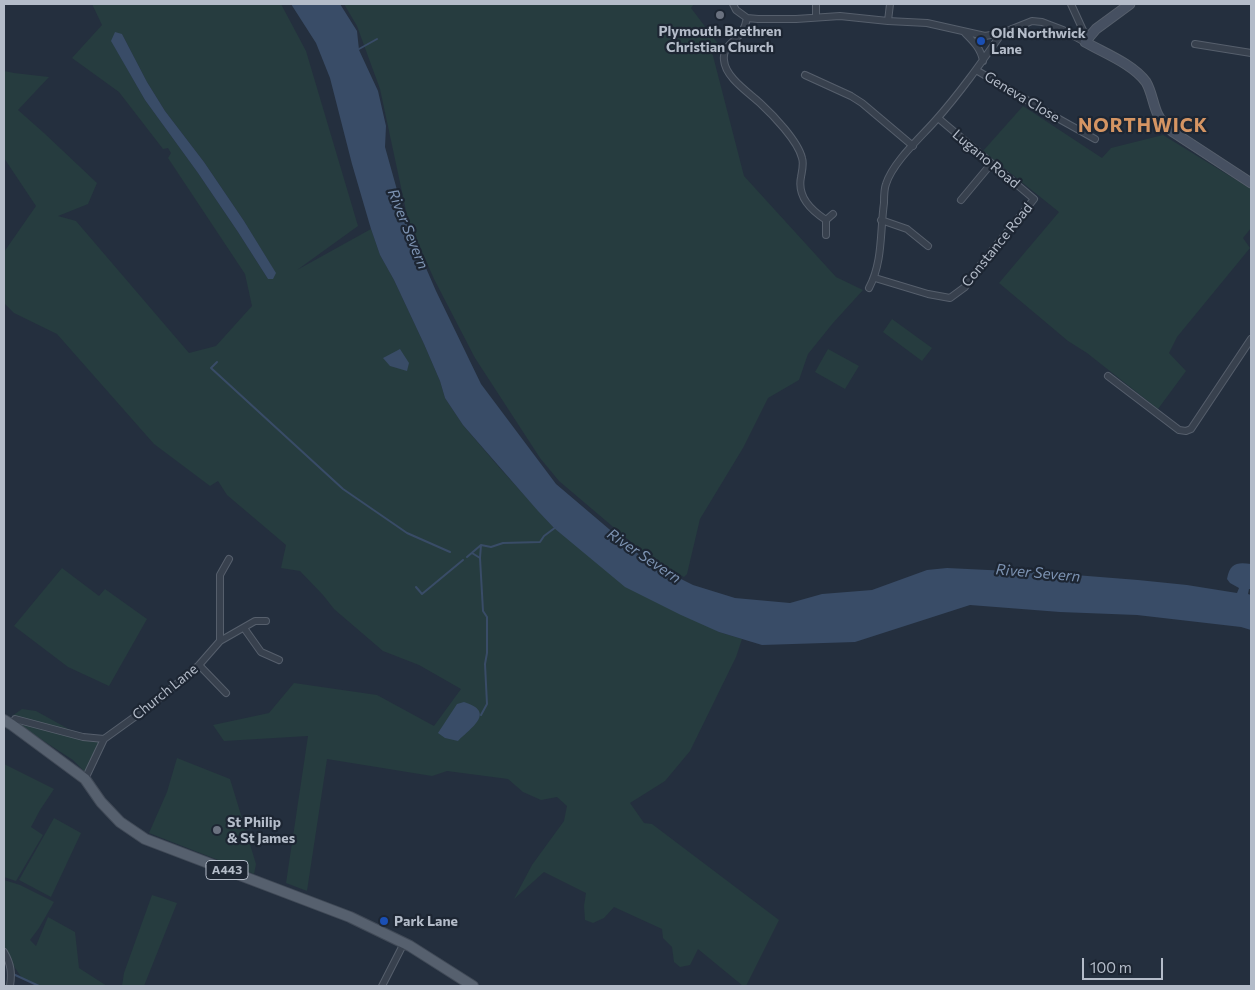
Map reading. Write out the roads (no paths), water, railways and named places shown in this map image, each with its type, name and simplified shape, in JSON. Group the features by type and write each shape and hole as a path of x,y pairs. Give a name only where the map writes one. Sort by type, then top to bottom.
{"main road":[{"name":"A443","path":"8,722 85,779 101,802 120,822 145,838 350,917 404,943 473,986"}],"street":[{"path":"733,4 736,10 747,18 796,19 840,16 927,23 985,36 1002,33 1032,21 1042,22 1086,40 1140,75 1148,85 1158,115 1164,124 1173,132 1251,183"},
{"path":"816,4 816,17"},
{"path":"888,21 890,4"},
{"path":"1071,4 1086,40"},
{"path":"1086,40 1096,29 1130,4"},
{"path":"747,18 742,32 729,44 724,53 726,67 730,75 780,124 796,146 803,164 800,179 802,195 814,212 826,220"},
{"path":"964,32 982,54 983,61"},
{"path":"869,288 875,278 878,263 886,184 892,171 938,118 983,61 1002,33"},
{"path":"1195,44 1251,53"},
{"name":"Geneva Close","path":"976,70 1095,138"},
{"path":"805,75 862,103 913,146"},
{"name":"Lugano Road","path":"938,118 1034,199"},
{"path":"961,200 991,164"},
{"name":"Constance Road","path":"875,278 928,294 950,298 965,288 982,263 1034,199"},
{"path":"826,235 826,220 833,214"},
{"path":"881,220 907,229 928,246"},
{"path":"1108,376 1179,430 1186,431 1191,429 1251,339"},
{"path":"220,641 220,575 229,559"},
{"name":"Church Lane","path":"85,779 104,739 154,703 200,665 220,641 255,621 266,621"},
{"path":"244,628 261,652 279,660"},
{"path":"200,665 226,693"},
{"path":"8,722 15,719 83,737 104,739"},
{"path":"382,986 404,943"},
{"path":"4,952 10,962 12,976 10,986"}],"water":[{"name":"River Severn","path":"291,4 340,4 357,31 359,50 378,91 386,126 385,147 406,222 436,291 481,384 556,484 649,563 693,585 735,598 790,603 822,594 872,590 927,570 947,568 1138,580 1237,593 1239,588 1230,583 1227,579 1228,574 1235,565 1246,563 1251,564 1251,589 1249,589 1248,594 1251,595 1251,630 1241,627 1137,615 1060,612 970,605 855,642 762,645 719,632 625,587 554,528 463,425 445,398 440,381 424,344 380,255 352,164 330,78 316,43"},
{"path":"115,32 122,34 147,82 165,111 204,162 244,221 276,273 273,279 268,279 198,173 145,100 111,41"},
{"path":"400,349 409,363 407,371 390,366 383,358"},
{"path":"464,702 479,710 478,720 458,741 445,738 438,733 457,704"}],"waterway":[{"path":"359,49 377,39"},
{"path":"217,362 211,368 343,489 407,533 450,552"},
{"path":"467,557 481,545 491,547 503,543 540,542 544,536 556,527"},
{"path":"480,558 481,545"},
{"path":"472,553 480,558 483,611 487,617 487,653 485,664 487,704 481,715"},
{"path":"416,587 422,594 463,560"},
{"path":"13,974 39,986"}],"place":[{"name":"Plymouth Brethren Christian Church","path":"720,15"},
{"name":"Old Northwick Lane","path":"981,41"},
{"name":"St Philip & St James","path":"217,830"},
{"name":"Park Lane","path":"384,921"}],"district":[{"name":"NORTHWICK","path":"1143,126"}]}
